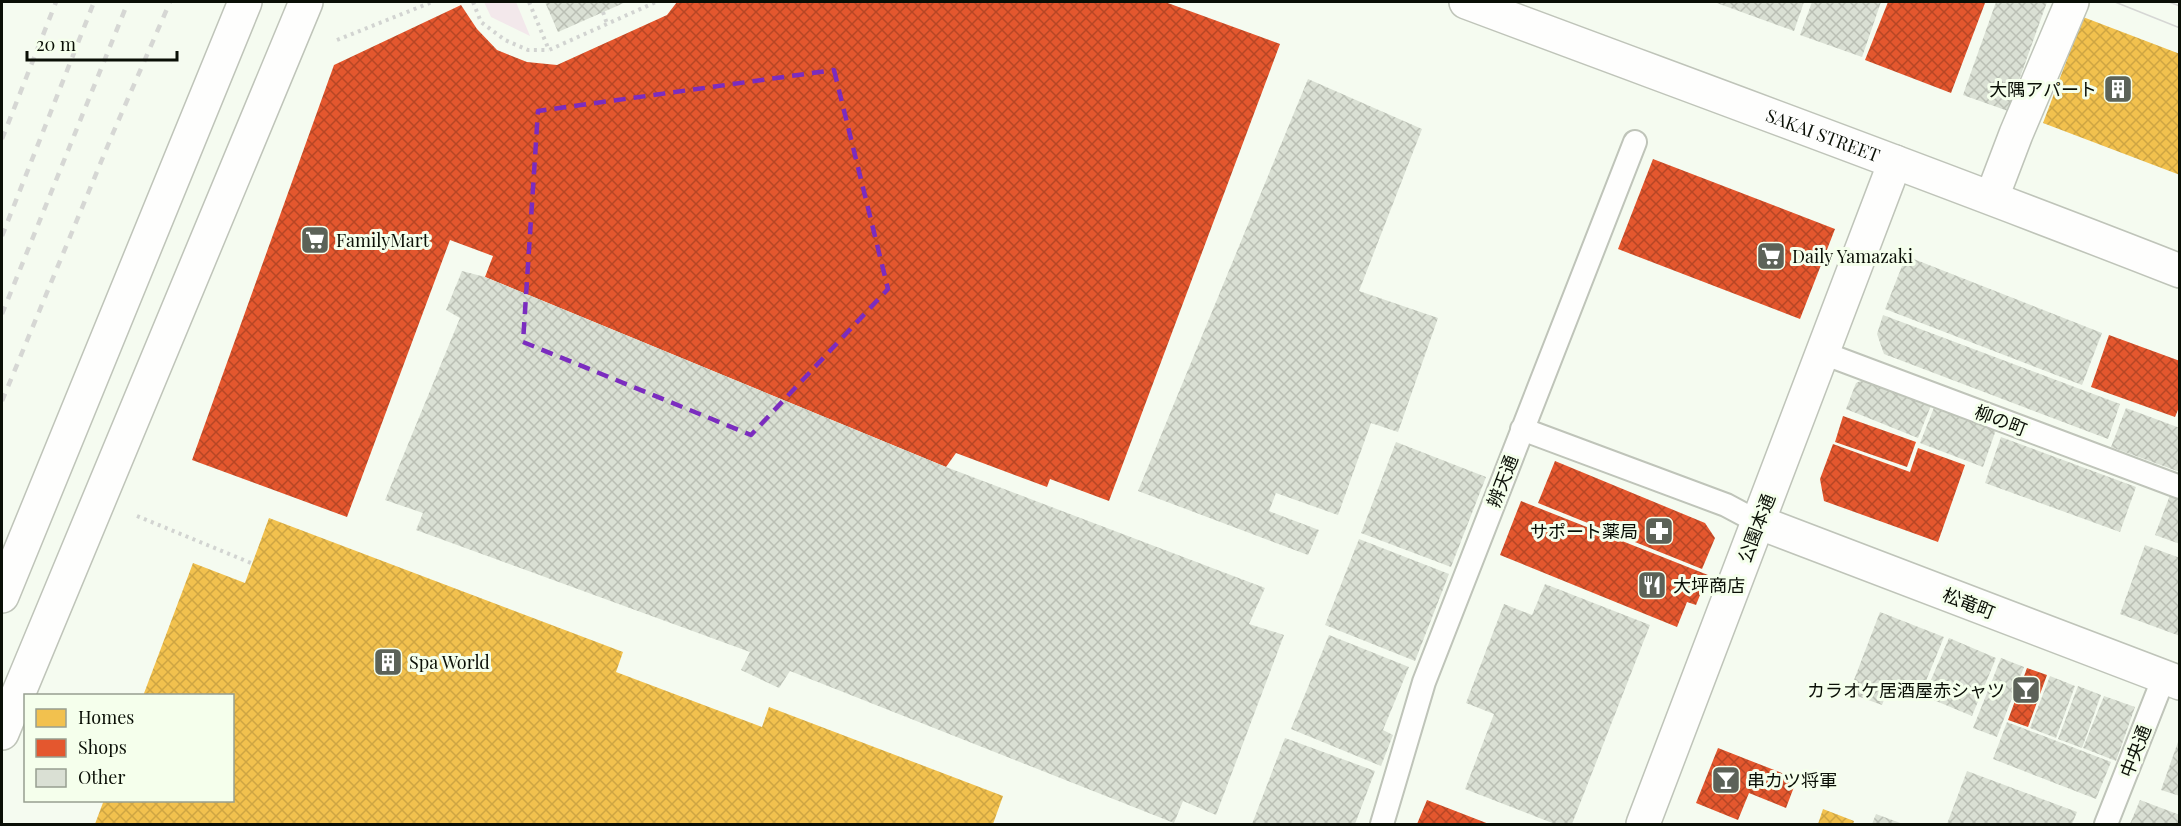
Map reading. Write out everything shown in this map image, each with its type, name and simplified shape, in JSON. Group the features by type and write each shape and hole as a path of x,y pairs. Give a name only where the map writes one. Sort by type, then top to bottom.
{"street":[{"path":"2,596 245,2"},
{"path":"2,733 306,2"},
{"name":"SAKAI STREET","path":"1466,2 1992,197 2180,271"},
{"path":"1992,197 2072,2"},
{"name":"公園本通","path":"1642,825 1895,162"},
{"name":"松竜町","path":"1758,522 2172,680"}],"lane":[{"name":"辨天通","path":"1382,825 1424,682 1635,142"},
{"name":"柳の町","path":"1823,353 2180,487"},
{"path":"1522,429 1726,505 1758,522"},
{"name":"中央通","path":"2106,825 2172,680"}],"path":[{"path":"330,43 432,2"},
{"path":"473,2 482,22 505,40 528,50 549,50 656,2"},
{"path":"529,2 549,50"},
{"path":"603,12 608,24"},
{"path":"128,512 251,562"}],"highlighted area":[{"path":"834,70 888,289 751,435 523,342 538,111"}],"shaded area":[{"path":"484,2 516,2 530,36 491,17"}],"building: Homes":[{"name":"大隅アパート","path":"2083,17 2180,54 2180,175 2043,123"},
{"name":"Spa World","path":"269,518 623,652 616,672 762,727 769,707 1003,796 993,824 95,824 103,802 234,802 234,694 144,694 193,563 245,583"},
{"path":"1823,809 1854,821 1853,824 1818,824"}],"building: Shops":[{"path":"677,2 1165,2 1280,44 1109,501 1050,479 1047,487 956,453 946,467 485,277 493,256 450,240 347,517 192,460 334,65 461,5 477,29 497,50 527,62 557,65 667,15"},
{"path":"1888,2 1985,3 1951,93 1865,60"},
{"path":"1653,159 1835,229 1800,319 1618,249"},
{"path":"2109,335 2180,361 2180,405 2175,417 2091,387"},
{"path":"1843,416 1916,442 1907,467 1835,442"},
{"path":"1833,444 1910,472 1918,448 1965,465 1938,542 1824,501 1820,479"},
{"path":"1555,461 1705,523 1715,538 1702,569 1538,503"},
{"path":"1521,501 1708,575 1696,605 1687,602 1677,627 1500,555"},
{"path":"2027,668 2047,675 2028,727 2008,720"},
{"path":"1718,748 1797,779 1786,808 1749,793 1738,820 1696,803"},
{"path":"1427,800 1489,824 1417,824"}],"building: Other":[{"path":"545,2 626,2 558,32"},
{"path":"1714,2 1804,2 1794,31"},
{"path":"1812,2 1881,2 1862,57 1800,35"},
{"path":"1996,2 2047,2 2008,111 1963,95"},
{"path":"1308,79 1422,129 1359,291 1438,318 1398,432 1371,423 1338,515 1276,493 1269,511 1319,530 1308,555 1138,491"},
{"path":"1906,256 2102,333 2082,385 1885,309"},
{"path":"462,271 485,277 946,467 1265,588 1249,624 1284,635 1216,815 1183,801 1174,823 790,671 779,688 741,670 750,652 416,530 423,513 385,500 460,318 446,310"},
{"path":"1883,315 2120,404 2108,439 1884,354 1877,334"},
{"path":"1868,378 1932,403 1918,438 1846,409 1856,383"},
{"path":"1935,405 1997,427 1983,467 1920,443"},
{"path":"2126,408 2180,428 2180,472 2111,447"},
{"path":"2001,437 2136,487 2120,532 1985,483"},
{"path":"1396,442 1486,477 1451,567 1361,533"},
{"path":"2170,495 2180,498 2180,544 2155,535"},
{"path":"1359,539 1449,574 1415,661 1325,625"},
{"path":"2145,545 2180,558 2180,636 2120,614"},
{"path":"1545,584 1650,625 1572,824 1555,824 1465,789 1494,714 1466,703 1504,604 1532,615"},
{"path":"1880,612 1944,637 1921,693 1891,682 1882,705 1849,693"},
{"path":"1329,635 1409,667 1383,730 1393,735 1381,766 1291,729"},
{"path":"1949,638 1996,658 1972,716 1924,696"},
{"path":"2001,658 2024,667 1997,737 1973,728"},
{"path":"2050,676 2075,686 2056,738 2030,728"},
{"path":"2078,686 2101,695 2082,748 2058,739"},
{"path":"2104,696 2135,707 2116,761 2083,748"},
{"path":"2007,722 2111,762 2096,799 1993,759"},
{"path":"1285,738 1375,771 1355,824 1252,824"},
{"path":"2180,739 2180,796 2161,790"},
{"path":"1967,771 2077,812 2072,824 1947,824"},
{"path":"2140,800 2180,815 2180,824 2130,824"},
{"path":"1876,814 1903,824 1872,824"}],"tram line":[{"path":"2115,2 2180,28"},
{"path":"2169,2 2180,6"}],"railway":[{"path":"2,139 56,2"},
{"path":"2,236 94,2"},
{"path":"2,314 128,2"},
{"path":"2,401 170,2"}],"place":[{"name":"大隅アパート","path":"2118,89"},
{"name":"FamilyMart","path":"315,240"},
{"name":"Daily Yamazaki","path":"1771,256"},
{"name":"サポート薬局","path":"1659,531"},
{"name":"大坪商店","path":"1652,585"},
{"name":"Spa World","path":"388,662"},
{"name":"カラオケ居酒屋赤シャツ","path":"2026,690"},
{"name":"串カツ将軍","path":"1726,780"}]}
